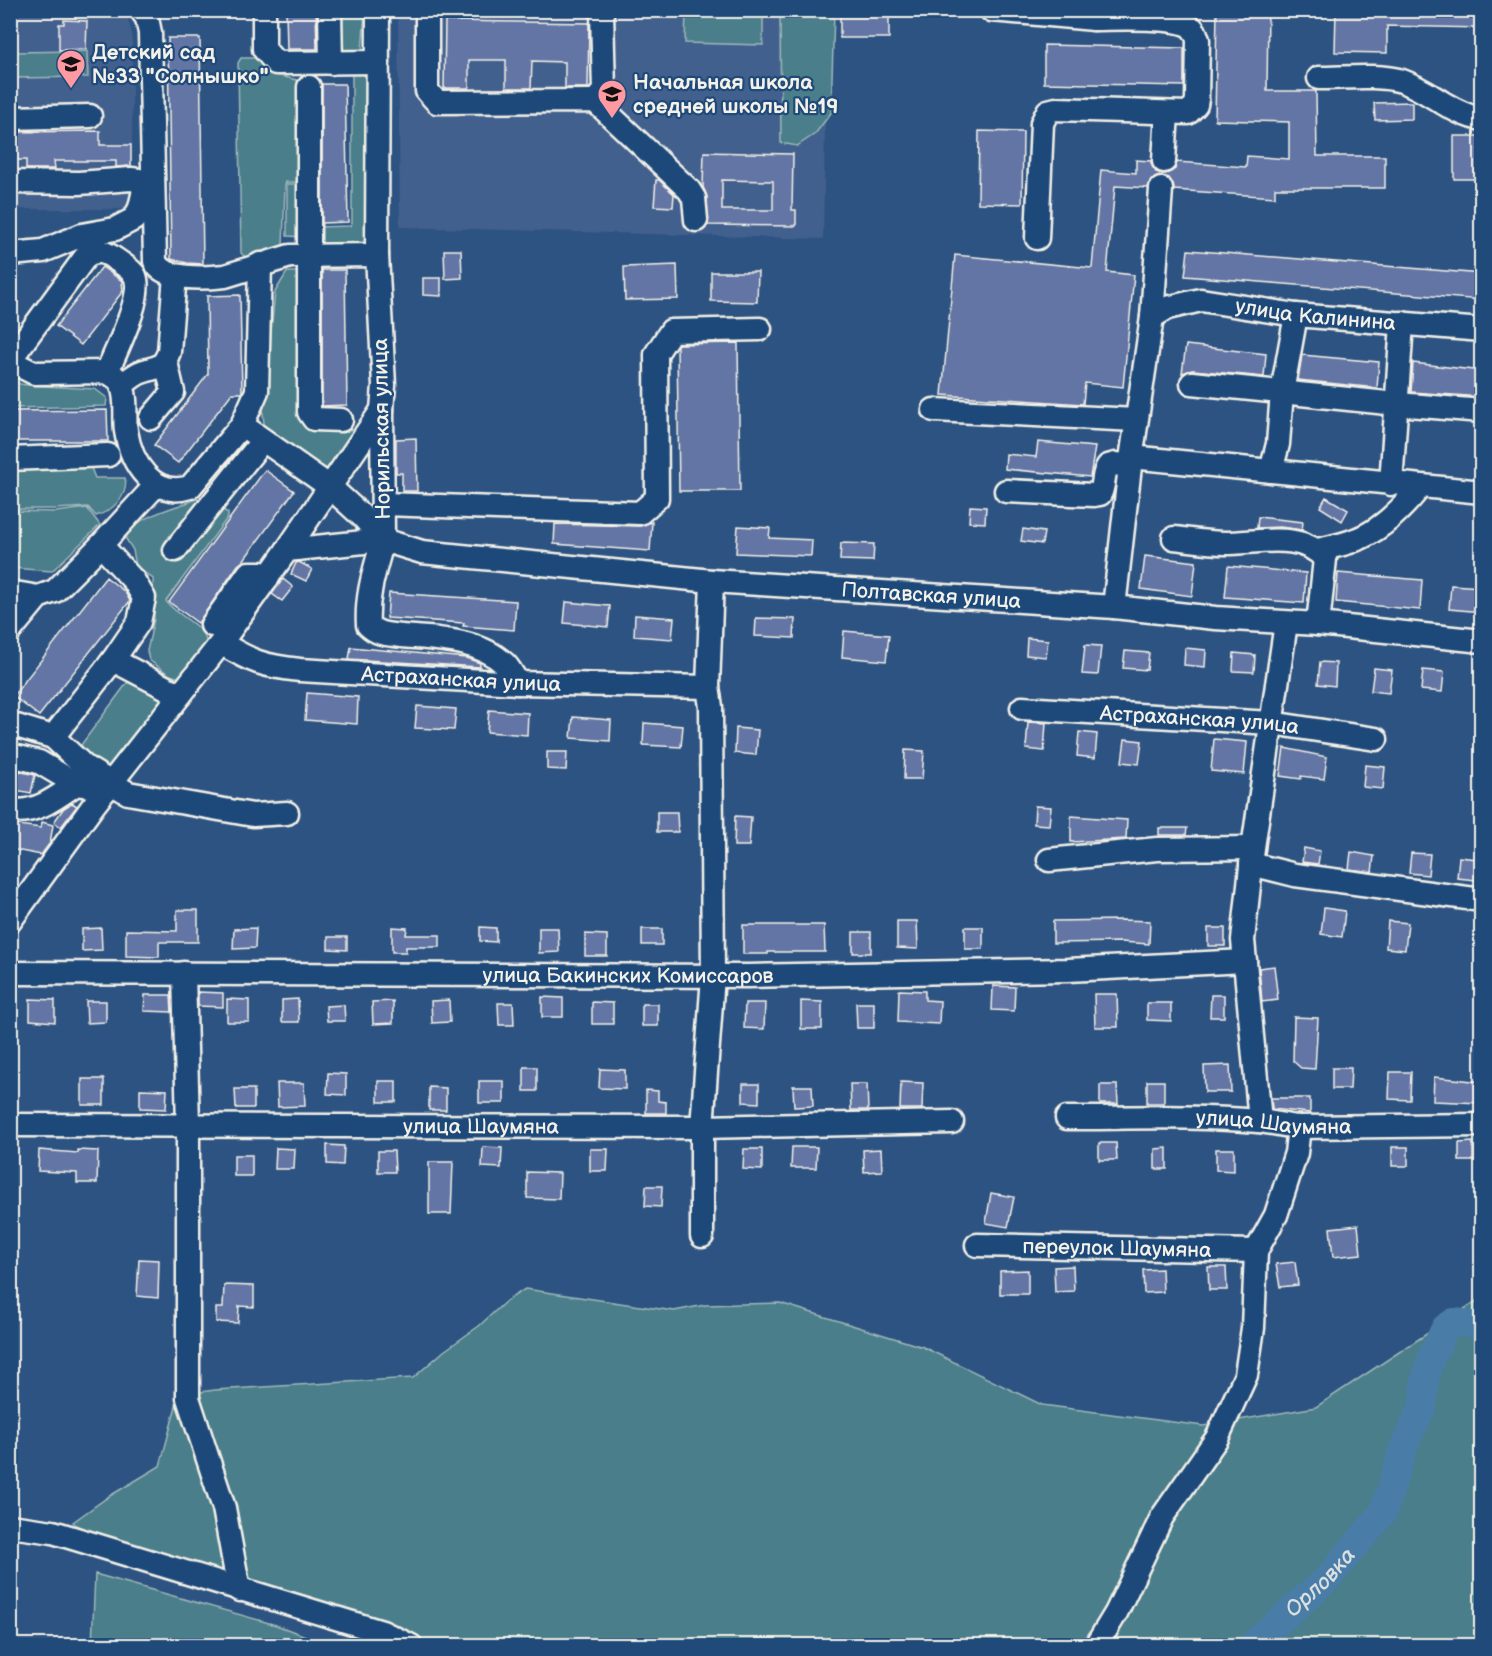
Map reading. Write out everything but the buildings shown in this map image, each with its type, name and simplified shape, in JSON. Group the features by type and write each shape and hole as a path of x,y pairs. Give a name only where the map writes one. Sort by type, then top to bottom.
{"street":[{"path":"141,10 147,18 150,33 155,261 160,271 175,275 225,276 290,256 377,255"},
{"path":"264,10 264,49 276,63 378,62"},
{"path":"330,10 331,63"},
{"name":"Норильская улица","path":"287,550 383,540 382,410 384,385 377,255 378,10"},
{"path":"427,10 427,91 437,102 595,101 689,190 694,198 696,220"},
{"path":"595,101 604,91 602,12 600,10"},
{"path":"991,10 1175,22 1195,30 1198,39 1197,99 1196,105 1188,113 1056,109 1048,111 1042,123 1037,238"},
{"path":"1319,78 1387,78 1402,81 1460,114 1482,119"},
{"path":"309,87 309,412 314,419 341,420"},
{"path":"1164,162 1167,113"},
{"path":"10,118 90,116"},
{"path":"10,182 79,183 131,179 139,180 144,190 140,208 134,219 115,230 82,235 42,251 10,254"},
{"path":"1114,607 1131,462 1152,317 1161,189"},
{"path":"175,275 170,352 166,362 159,368 115,378 34,372 10,361 86,256 98,252 107,253 134,275 136,282 115,378 130,447 145,475 156,485 167,490 178,491 190,487 242,425 257,390 260,264"},
{"name":"улица Калинина","path":"1152,317 1167,308 1201,300 1296,315 1482,330"},
{"path":"1271,471 1278,444 1282,392 1296,315"},
{"path":"1392,484 1402,324"},
{"path":"384,504 640,513 657,498 656,354 661,346 671,331 760,329"},
{"path":"151,418 173,392 166,362"},
{"path":"1192,383 1482,411"},
{"path":"10,921 180,695 216,634 268,577 382,410"},
{"path":"934,410 1137,420"},
{"path":"242,425 330,487 363,517 383,540 370,585 367,606 368,625 376,633 437,639 487,651 506,665 518,683"},
{"path":"175,550 263,440"},
{"path":"10,459 108,456"},
{"path":"1006,491 1100,494 1104,488 1108,466 1131,462 1271,471 1482,492"},
{"path":"10,592 38,597 55,591 156,485"},
{"path":"1318,550 1354,541 1376,530 1420,487"},
{"path":"1174,538 1227,543 1282,541 1318,550 1325,559 1318,617 1361,614"},
{"name":"Полтавская улица","path":"383,540 422,552 441,555 712,581 1114,607 1286,623 1318,617 1434,636 1482,641"},
{"path":"53,737 140,622 144,598 134,581 101,545"},
{"path":"702,1236 702,1127 713,976 711,706 708,687 712,581"},
{"path":"10,631 38,597"},
{"path":"1401,618 1433,620 1434,636"},
{"path":"1260,1121 1243,940 1252,856 1286,623"},
{"name":"Астраханская улица","path":"216,634 247,659 268,667 518,683 708,687"},
{"path":"113,660 180,695"},
{"name":"Астраханская улица","path":"1022,708 1271,723 1376,739"},
{"path":"10,724 53,737 85,767 110,786"},
{"path":"10,755 39,762 76,784 110,786 129,793 253,815 287,813"},
{"path":"10,810 19,811 46,804 76,784"},
{"path":"1049,860 1157,849 1252,856 1295,875 1482,900"},
{"name":"улица Бакинских Комиссаров","path":"10,973 713,976 993,972 1245,961"},
{"path":"184,973 188,1125 188,1398 224,1508 239,1590"},
{"name":"улица Шаумяна","path":"1066,1118 1260,1121 1299,1127 1482,1125"},
{"name":"улица Шаумяна","path":"10,1125 702,1127 952,1122"},
{"path":"1096,1646 1116,1613 1162,1516 1217,1438 1246,1375 1253,1328 1256,1251 1276,1215 1296,1153 1299,1127"},
{"name":"переулок Шаумяна","path":"977,1245 1256,1251"},
{"path":"10,1526 53,1532 381,1632 411,1646"}],"shaded area":[{"name":"Детский сад №33 \"Солнышко\"","path":"111,10 127,14 132,35 132,209 11,209 10,11"},
{"name":"Начальная школа средней школы №19","path":"398,11 827,11 823,239 400,227"}],"green space":[{"path":"333,11 365,11 362,51 338,53"},
{"path":"686,11 763,11 763,45 685,43"},
{"path":"780,11 834,11 831,113 815,134 797,146 781,143"},
{"path":"87,51 88,77 11,78 11,52"},
{"path":"241,58 254,58 276,75 297,80 301,86 300,182 286,182 285,185 283,246 277,252 246,258 241,253 238,63"},
{"path":"352,72 367,73 371,245 317,249 317,227 350,226 352,223"},
{"path":"287,184 303,184 303,237 287,236"},
{"path":"287,272 296,272 300,275 299,410 352,430 352,434 329,468 320,469 270,433 264,425 263,413 275,292"},
{"path":"11,377 20,384 27,385 95,389 107,398 106,406 11,408"},
{"path":"88,465 95,478 125,478 126,485 122,497 108,510 96,516 88,507 13,509 10,466"},
{"path":"197,499 203,500 169,559 173,561 220,508 228,513 228,517 166,601 196,626 207,645 180,678 170,675 149,660 147,651 154,619 153,579 136,566 133,550 126,539 129,531 145,519"},
{"path":"87,508 100,525 52,571 11,568 11,511 55,512"},
{"path":"130,682 135,682 165,697 114,769 109,768 96,760 81,745"},
{"path":"525,1289 674,1311 705,1305 780,1303 923,1347 1042,1405 1203,1426 1316,1407 1481,1298 1481,1645 427,1645 406,1635 86,1534 73,1522 108,1497 160,1466 179,1395 215,1390 413,1378 444,1351 479,1326 506,1301"},
{"path":"95,1574 276,1625 330,1645 92,1645"}],"waterway":[{"name":"Орловка","path":"1251,1646 1328,1578 1383,1513 1404,1446 1423,1406 1425,1380 1431,1358 1445,1328 1454,1322 1482,1325"}],"place":[{"name":"Детский сад №33 \"Солнышко\"","path":"71,90"},
{"name":"Начальная школа средней школы №19","path":"612,120"}]}
